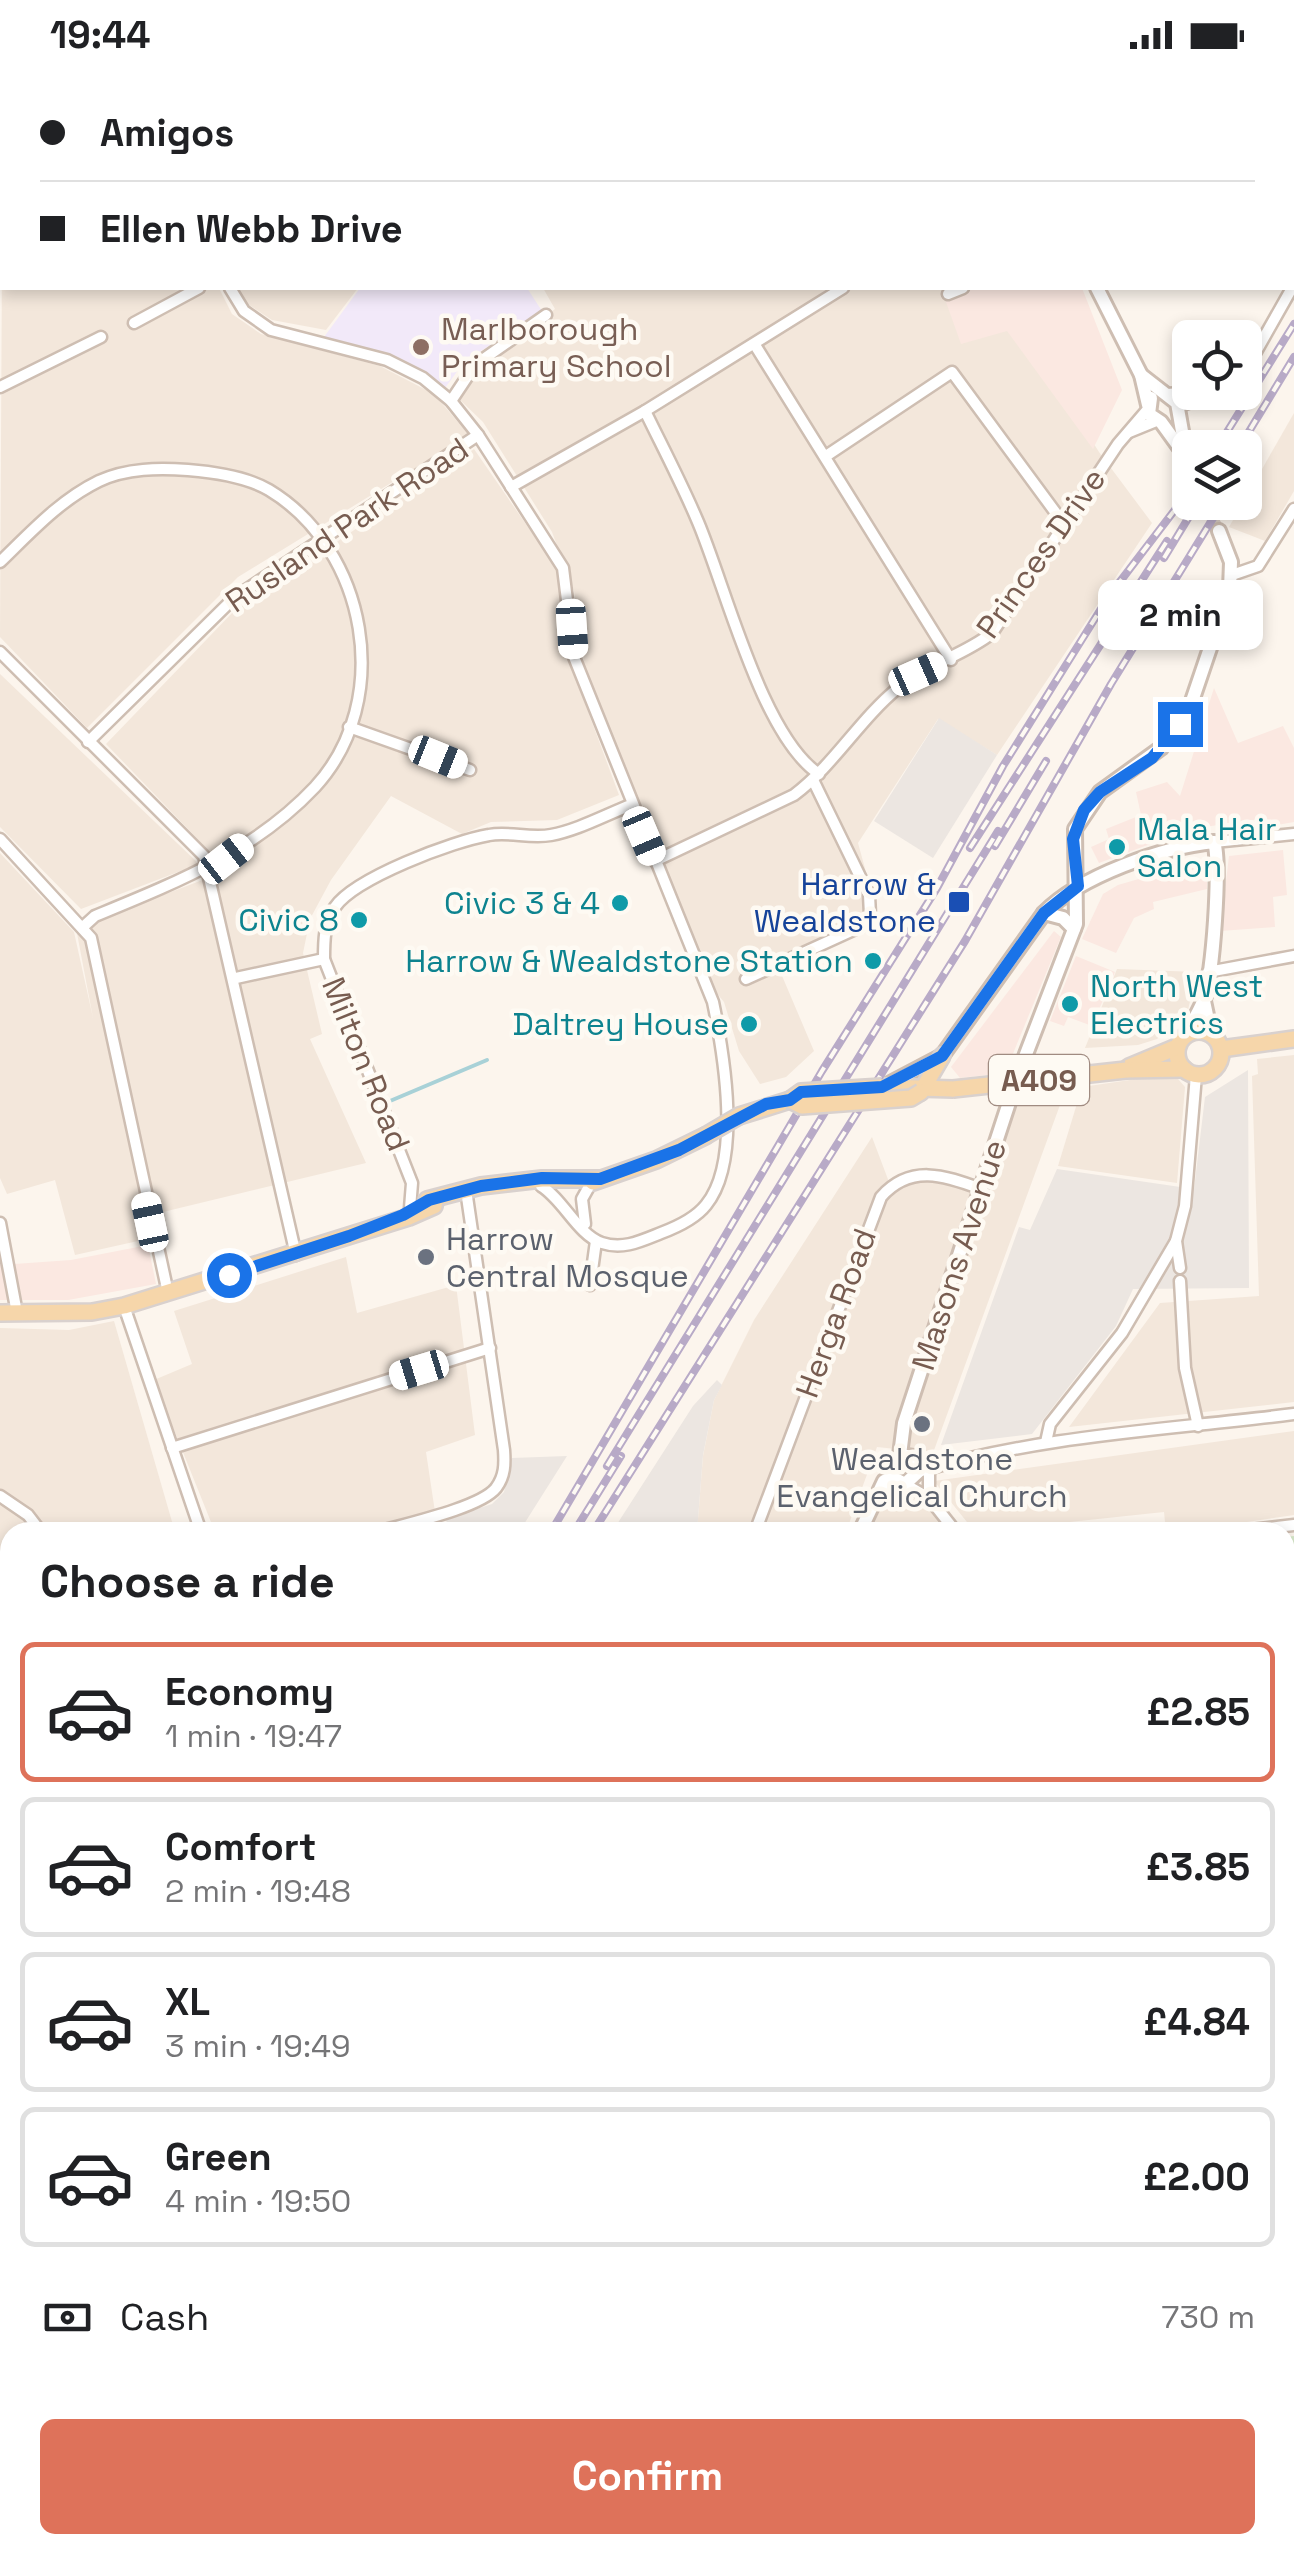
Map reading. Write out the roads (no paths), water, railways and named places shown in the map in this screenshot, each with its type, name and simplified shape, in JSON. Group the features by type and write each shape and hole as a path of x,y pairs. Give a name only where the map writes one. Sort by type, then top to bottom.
{"main road":[{"path":"1200,1030 1211,1034 1221,1049 1215,1068 1190,1072 1178,1060 1182,1040 1200,1030"},
{"name":"A409","path":"1143,1067 1182,1040"},
{"path":"1221,1049 1294,1040"},
{"path":"921,1092 937,1063"},
{"name":"A409","path":"790,1100 802,1106 910,1098 921,1092 1143,1067 1190,1072"},
{"name":"A409","path":"522,1183 541,1186 595,1181 656,1160 739,1116 766,1104 790,1100 801,1092 910,1087 921,1092"},
{"name":"A409","path":"8,1313 92,1312 124,1306 296,1255 407,1212 425,1210 432,1200 466,1190 574,1176 595,1181"}],"street":[{"path":"134,323 195,290"},
{"path":"231,290 244,310 271,330 388,360 423,378 451,401 478,435 562,568 574,658 713,1002 725,1096 723,1169 704,1207 676,1227 631,1245 596,1241"},
{"path":"511,486 645,411 840,290"},
{"path":"948,294 958,290"},
{"path":"1098,290 1141,374 1153,414 1172,438"},
{"path":"1262,341 1291,290"},
{"path":"451,401 475,366 546,315"},
{"path":"0,387 101,337"},
{"path":"755,345 951,660"},
{"path":"826,456 952,372 1064,524"},
{"path":"1141,374 1172,401"},
{"path":"1153,414 1155,394 1172,393"},
{"path":"1153,414 1174,417 1176,410"},
{"path":"645,411 697,521 774,717 816,777 869,896 870,915 860,926 746,979"},
{"name":"Princes Drive","path":"655,862 794,795 816,777 898,688 992,633 1128,433 1153,414"},
{"name":"Rusland Park Road","path":"88,742 234,598 478,435"},
{"path":"0,562 60,504 102,479 153,468 213,472 268,489 324,539 351,588 362,638 360,687 349,727 318,785 210,869 95,916 84,926"},
{"path":"1219,532 1232,575 1258,566 1294,508"},
{"name":"Masons Avenue","path":"898,1480 890,1464 900,1454 904,1423 980,1189 1018,1075 1074,929 1078,886 1073,839 1078,820 1100,792 1152,758 1180,724 1200,685 1228,602 1232,575"},
{"path":"0,652 204,856 236,978 296,1255"},
{"path":"349,727 470,770"},
{"name":"Milton Road","path":"432,1200 412,1183 324,959 325,928 334,908 349,892 369,881 485,835 548,836 631,805"},
{"path":"882,1087 937,1063 1044,913 1078,886 1179,848 1294,834"},
{"path":"0,839 84,926 96,958 168,1293"},
{"path":"1211,1034 1204,1001 1219,868 1214,842"},
{"path":"1044,913 1064,918 1074,929"},
{"path":"1208,972 1294,956"},
{"path":"236,978 324,959"},
{"path":"1182,1040 1204,1001"},
{"path":"937,1063 941,1077 953,1089"},
{"path":"1046,1442 1050,1424 1122,1333 1176,1241 1185,1206 1190,1072"},
{"name":"Herga Road","path":"759,1522 881,1198 891,1186 922,1173 946,1176 980,1189"},
{"path":"588,1230 581,1210 595,1181"},
{"name":"Milton Road","path":"407,1212 412,1183"},
{"path":"541,1186 596,1241 590,1285"},
{"path":"409,1522 493,1492 502,1478 504,1455 466,1190"},
{"path":"0,1223 8,1313"},
{"path":"1176,1241 1180,1268"},
{"path":"1180,1281 1185,1368 1198,1426"},
{"path":"124,1306 198,1522"},
{"path":"172,1448 490,1348"},
{"path":"865,1522 884,1481 898,1480 921,1467 1046,1442 1294,1414"},
{"path":"900,1454 921,1467 929,1498"},
{"path":"898,1480 929,1498 948,1522"},
{"path":"0,1496 34,1522"}],"waterway":[{"path":"390,1101 487,1060"}],"tunnel":[{"path":"1213,520 1219,531"}],"railway":[{"path":"1228,430 1294,324"},
{"path":"1250,430 1294,357"},
{"path":"557,1522 822,1071 937,888 1003,766 1109,596 1172,514"},
{"path":"1164,558 1187,520"},
{"path":"599,1522 965,941 1111,684 1212,520"},
{"path":"970,848 1167,541"},
{"path":"995,846 1046,761"},
{"path":"607,1466 998,831"},
{"path":"580,1522 621,1456"}],"place":[{"name":"Marlborough Primary School","path":"421,347"},
{"name":"Mala Hair Salon","path":"1117,847"},
{"name":"Harrow & Wealdstone","path":"959,902"},
{"name":"Civic 3 & 4","path":"620,903"},
{"name":"Civic 8","path":"359,920"},
{"name":"Harrow & Wealdstone Station","path":"873,961"},
{"name":"North West Electrics","path":"1070,1004"},
{"name":"Daltrey House","path":"749,1024"},
{"name":"Harrow Central Mosque","path":"426,1257"},
{"name":"Wealdstone Evangelical Church","path":"922,1424"}]}
